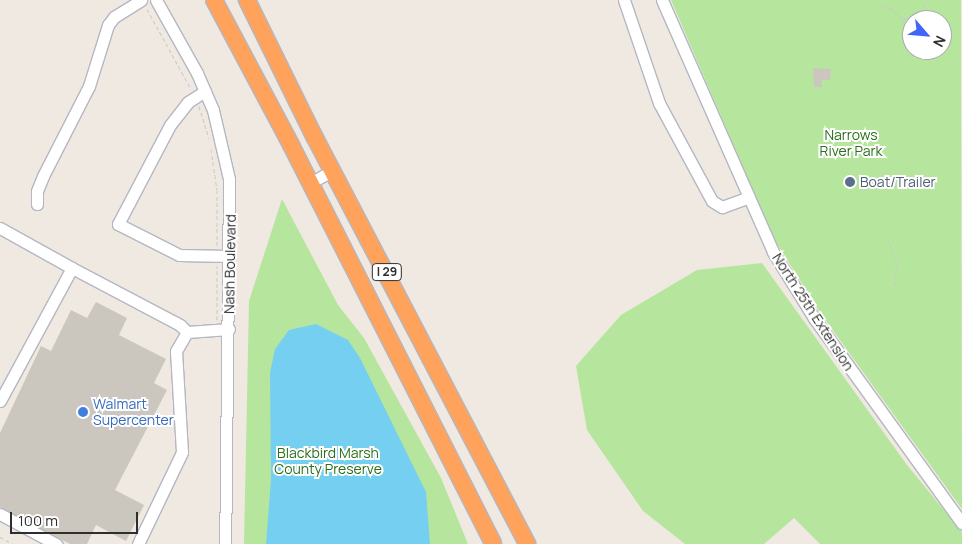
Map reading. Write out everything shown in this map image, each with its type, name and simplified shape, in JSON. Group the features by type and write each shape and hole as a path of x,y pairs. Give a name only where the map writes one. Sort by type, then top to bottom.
{"highway":[{"name":"I 29","path":"214,0 310,182 492,544"},
{"name":"I 29","path":"247,0 332,171 526,544"}],"street":[{"path":"37,204 37,192 43,176 89,86 108,25 114,17 141,0"},
{"name":"Nash Boulevard","path":"156,0 205,91 221,137 228,170 230,256 226,544"},
{"path":"624,0 660,103 712,201 722,207 747,198"},
{"name":"North 25th Extension","path":"662,0 747,198 773,252 809,310 962,523"},
{"path":"205,91 188,102 170,124 118,224 179,255 230,256"},
{"path":"310,182 332,171"},
{"path":"0,228 180,325 187,332 229,329"},
{"path":"0,401 72,268"},
{"path":"138,544 182,452 176,351 187,332"},
{"path":"0,514 56,544"}],"path":[{"path":"881,5 890,8 902,18"},
{"path":"887,238 897,264 895,286"},
{"path":"0,537 13,544"}],"green space":[{"name":"Narrows River Park","path":"671,0 961,0 962,509 819,311 773,237"},
{"name":"Blackbird Marsh County Preserve","path":"282,199 338,305 364,338 441,478 468,544 244,544 249,301"},
{"path":"762,263 907,465 962,532 962,544 820,544 794,518 764,544 685,544 643,511 587,430 576,366 621,315 697,270"}],"water":[{"name":"Blackbird Marsh County Preserve","path":"316,324 348,340 360,358 426,492 430,544 266,544 271,480 270,373 275,349 289,330"}],"building":[{"path":"813,68 831,69 830,80 822,80 822,87 814,87"},
{"name":"Walmart Supercenter","path":"96,302 127,318 119,335 166,359 154,383 167,390 115,490 144,505 126,541 96,525 87,544 70,544 0,507 0,433 41,346 51,351 71,310 87,318"}],"place":[{"name":"Boat/Trailer","path":"850,182"},
{"name":"Walmart Supercenter","path":"83,412"}]}
